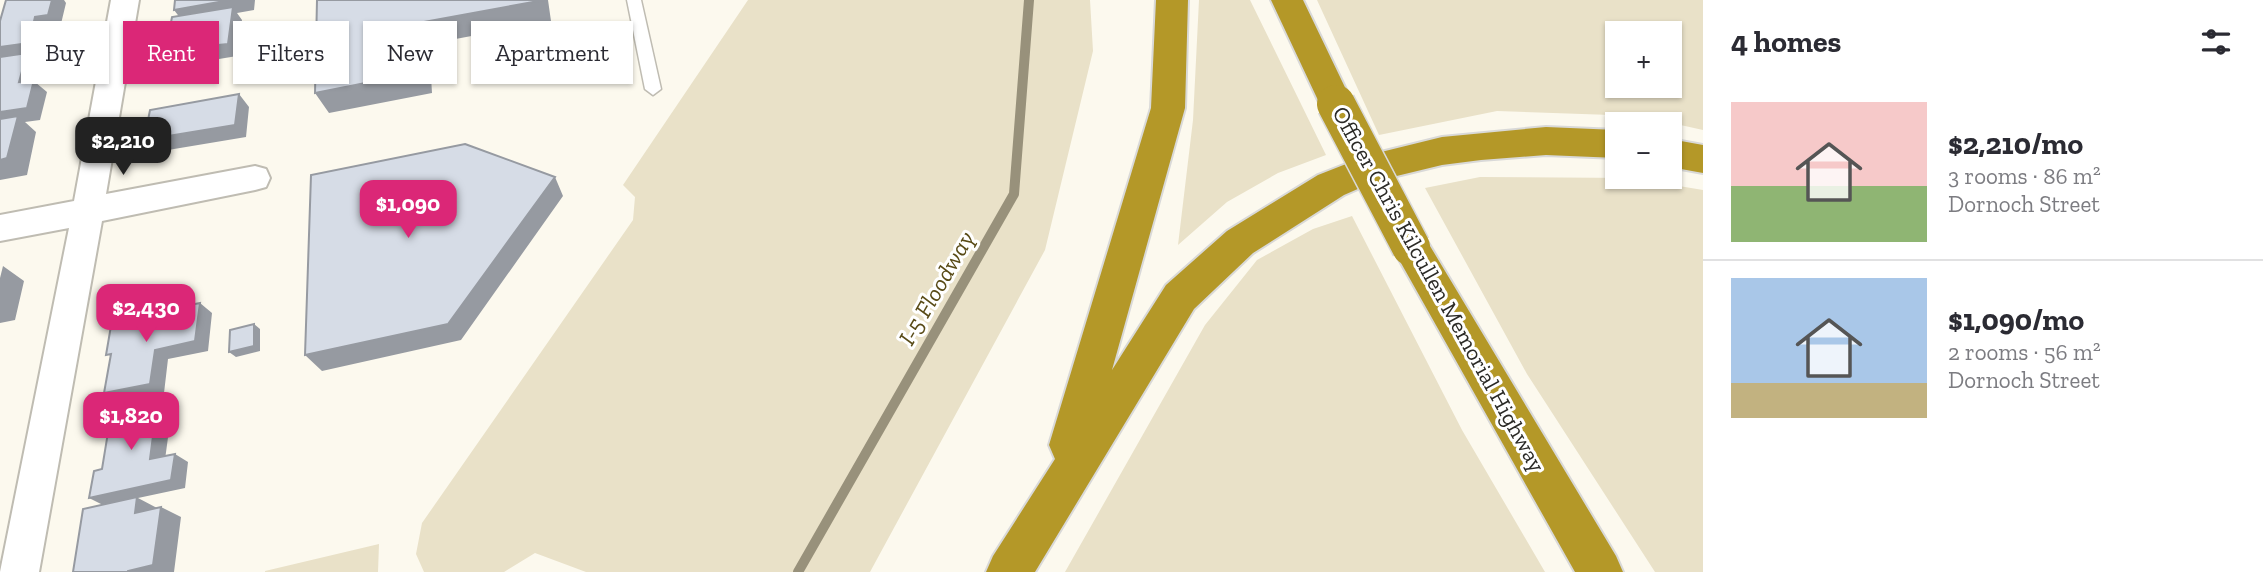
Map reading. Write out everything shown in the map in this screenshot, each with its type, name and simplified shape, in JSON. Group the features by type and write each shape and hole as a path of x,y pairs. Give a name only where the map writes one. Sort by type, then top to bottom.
{"highway":[{"path":"1057,491 1168,108 1172,0"},
{"name":"Officer Chris Kilcullen Memorial Highway","path":"1287,0 1336,104 1411,247 1600,572"},
{"path":"1009,572 1180,297 1240,242 1320,192 1369,169 1441,151 1546,141 1605,144"},
{"path":"1682,155 1703,159"}],"street":[{"path":"19,572 125,0"},
{"path":"0,228 255,178"}],"lane":[{"path":"634,0 653,89"}],"shaded area":[{"path":"748,0 1090,0 1093,51 1045,250 870,572 586,572 535,553 504,572 424,572 416,554 422,523 633,220 635,197 623,185"},
{"path":"1199,0 1250,0 1326,155 1278,173 1227,202 1178,245 1193,120"},
{"path":"1317,0 1703,0 1703,130 1682,125 1682,112 1605,112 1605,115 1497,111 1379,135"},
{"path":"1480,177 1605,178 1605,189 1682,189 1682,186 1703,190 1703,572 1655,572 1527,374 1425,188"},
{"path":"1352,216 1462,430 1545,572 1065,572 1205,325 1257,260 1313,229"},
{"path":"379,544 378,572 265,572 265,571"}],"building":[{"path":"6,0 52,0 48,15 35,17 34,21 21,21 21,44 0,47 0,21"},
{"path":"175,0 230,0 174,10"},
{"path":"317,0 544,0 429,21 363,21 363,83 315,93 315,84 349,84 349,21 317,21"},
{"path":"233,7 228,44 219,45 219,21 171,21 172,17"},
{"path":"21,54 19,82 33,84 27,108 0,112 0,57"},
{"path":"239,94 235,125 144,140 150,110"},
{"path":"18,116 7,158 0,160 0,119"},
{"path":"465,144 555,177 448,324 305,355 311,175"},
{"path":"200,303 195,341 155,350 150,384 104,393 111,354 106,355 112,320"},
{"path":"254,324 254,346 229,352 230,330"},
{"path":"158,398 150,459 175,454 171,480 89,498 94,471 102,469 112,408"},
{"path":"137,497 135,513 161,507 153,565 128,572 73,572 83,509"}],"waterway":[{"name":"I-5 Floodway","path":"798,572 1014,194 1029,0"}]}
